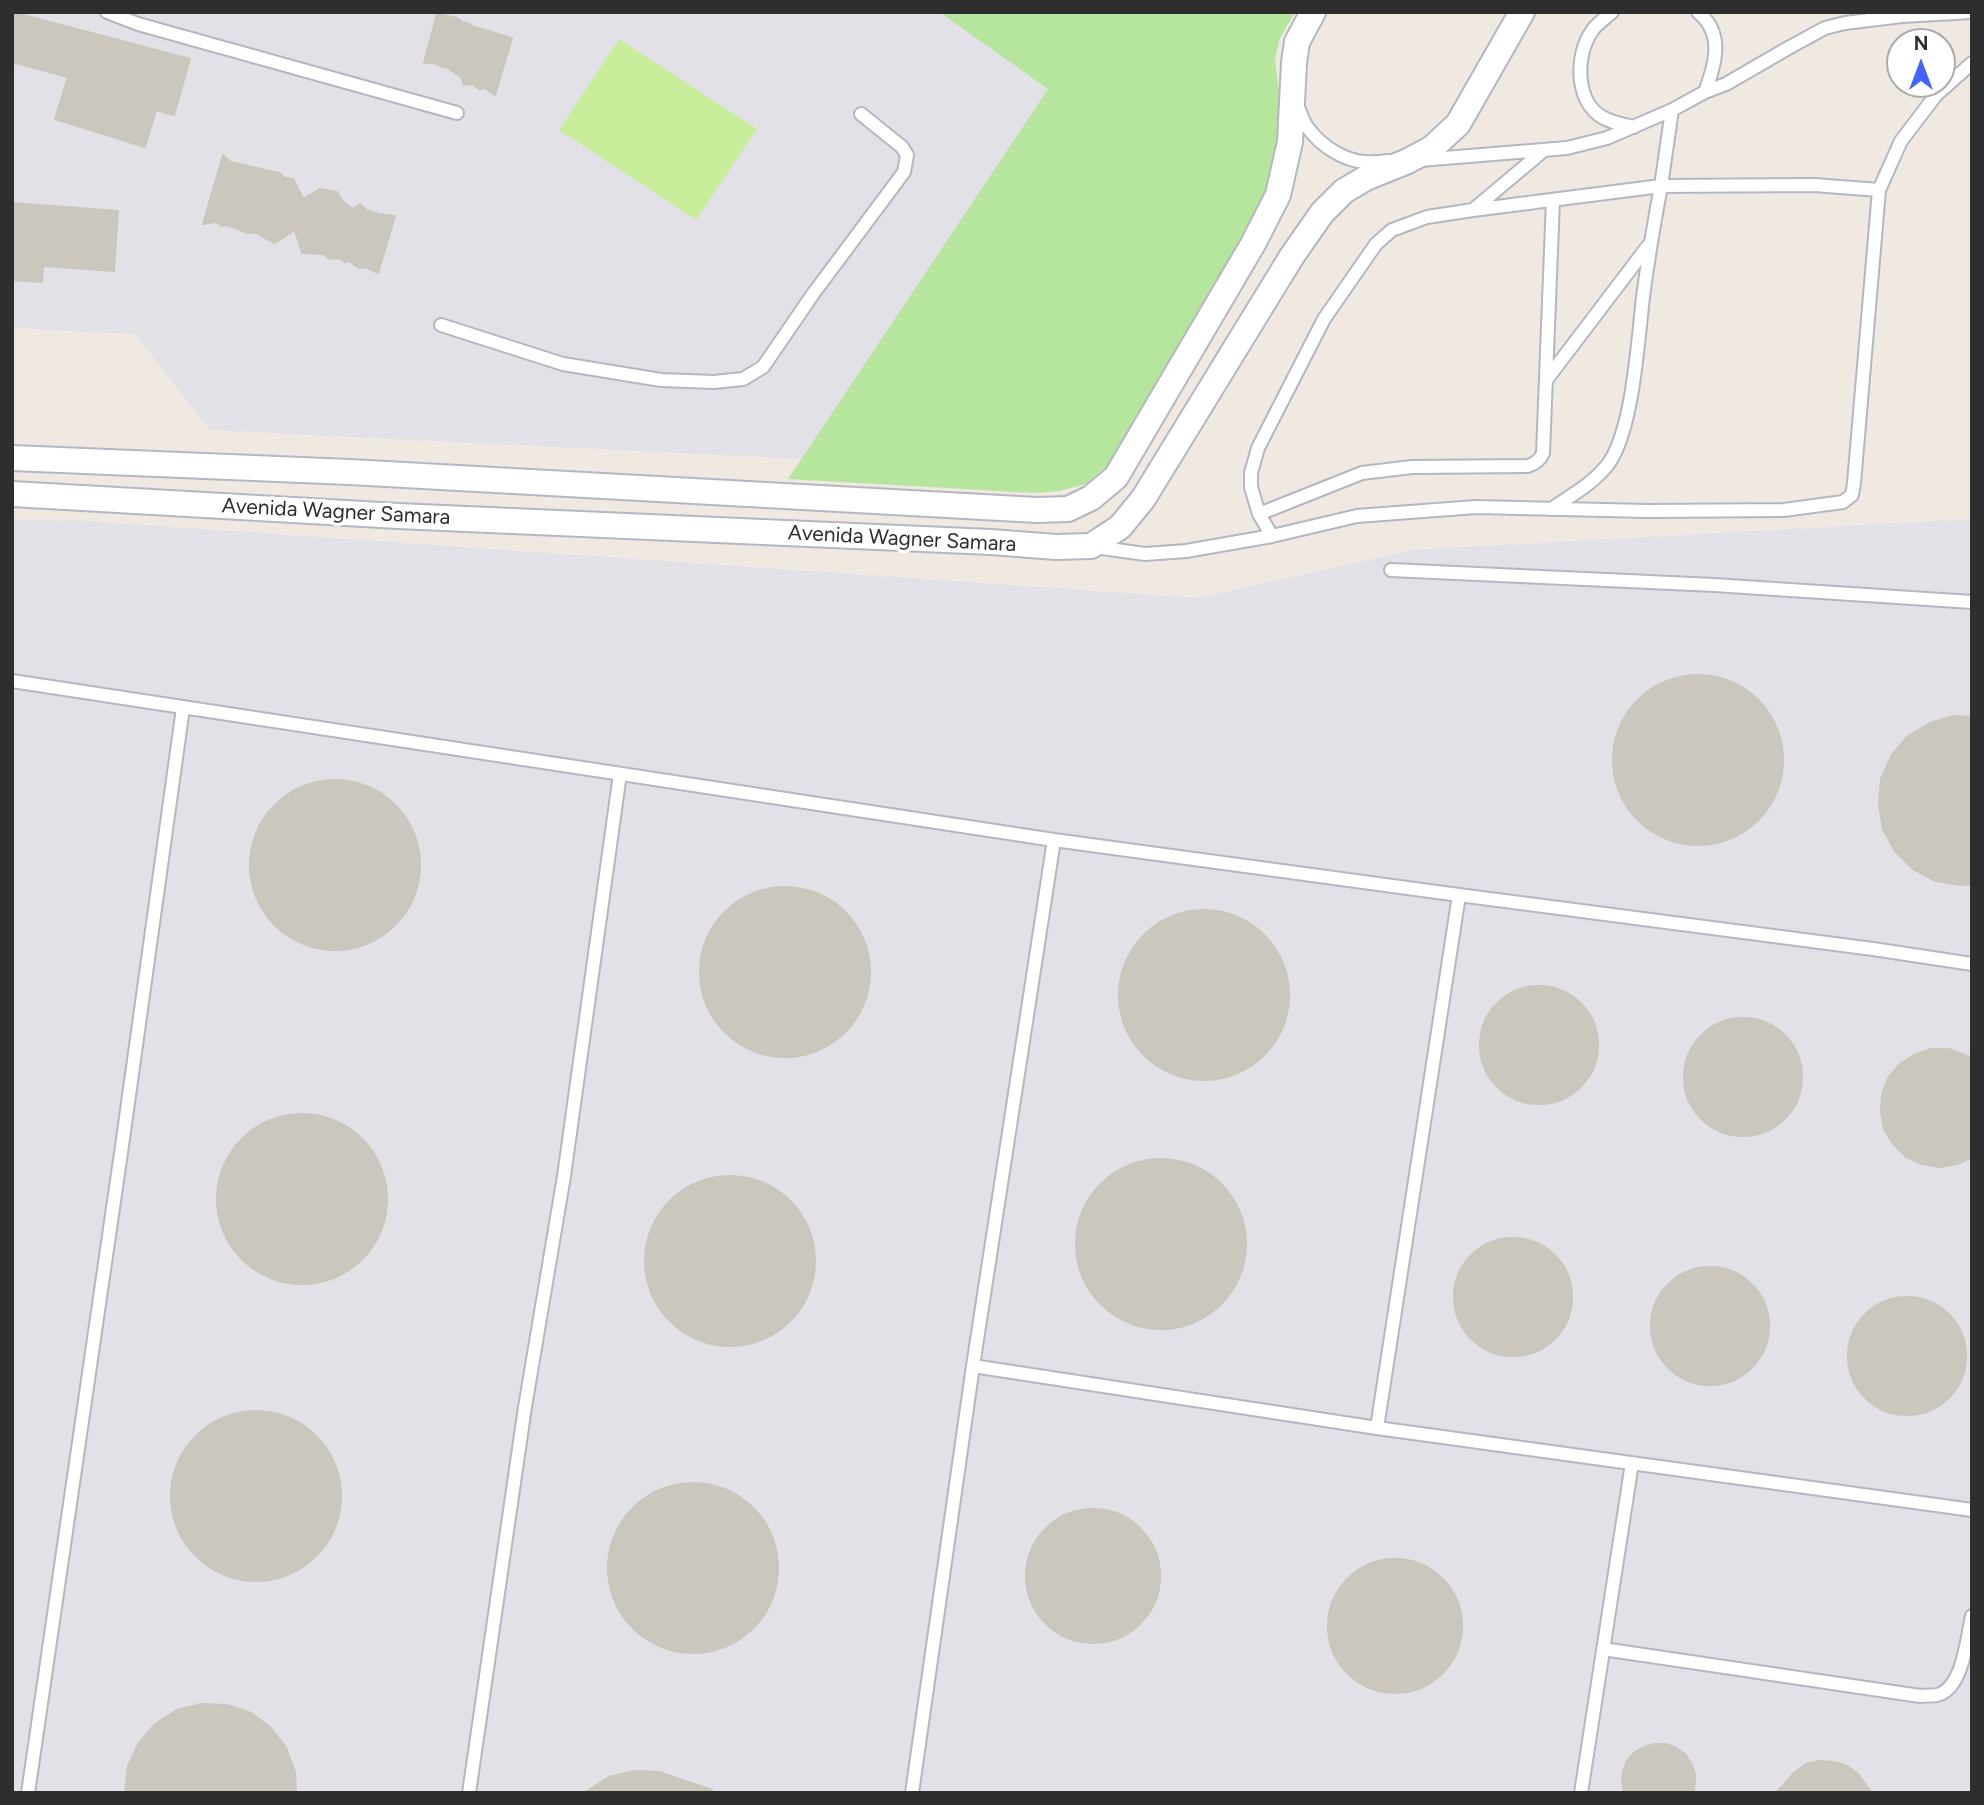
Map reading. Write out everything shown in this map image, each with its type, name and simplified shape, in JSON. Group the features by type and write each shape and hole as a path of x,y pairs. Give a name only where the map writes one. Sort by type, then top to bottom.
{"street":[{"name":"Avenida Wagner Samara","path":"12,458 336,471 1037,510 1068,509 1091,498 1116,477 1253,244 1278,195 1290,142 1297,42 1312,12"},
{"path":"1091,546 1120,527 1143,499 1292,256 1322,213 1344,191 1432,148 1458,124 1522,12"},
{"name":"Avenida Wagner Samara","path":"12,494 398,516 1056,547 1091,546"}],"lane":[{"path":"107,12 138,24 457,113"},
{"path":"1612,12 1592,31 1582,54 1580,75 1585,95 1594,110 1602,117 1634,127"},
{"path":"1698,12 1704,17 1714,37 1717,56 1705,92"},
{"path":"1293,97 1306,127 1331,150 1349,159 1363,162 1408,161 1544,151 1608,138 1634,127 1726,84 1825,29 1845,23 1902,16 1971,14"},
{"path":"1091,546 1144,554 1186,551 1272,536 1357,516 1476,507 1648,511 1784,510 1849,499 1853,495 1879,190 1901,141 1936,95 1972,63"},
{"path":"1551,509 1593,482 1610,460 1624,429 1672,110"},
{"path":"441,325 563,364 661,380 714,382 743,379 764,367 813,294 904,172 907,155 902,147 861,114"},
{"path":"1473,209 1544,151"},
{"path":"1272,536 1259,514 1251,487 1251,473 1258,448 1324,319 1376,244 1392,230 1427,217 1473,209 1661,186 1814,185 1879,190"},
{"path":"1259,514 1362,473 1412,467 1528,466 1536,463 1543,453 1553,200"},
{"path":"1546,379 1650,243"},
{"path":"1391,570 1714,585 1972,602"},
{"path":"12,681 1054,840 1972,964"},
{"path":"28,1793 183,708"},
{"path":"469,1793 523,1421 564,1176 620,774"},
{"path":"912,1793 973,1366 1054,840"},
{"path":"1377,1428 1459,895"},
{"path":"973,1366 1377,1428 1972,1510"},
{"path":"1581,1793 1632,1463"},
{"path":"1603,1649 1920,1696 1938,1695 1950,1689 1959,1674 1972,1616"}],"shaded area":[{"path":"12,12 939,12 1048,89 802,459 210,430 135,334 12,328"},
{"path":"12,519 86,521 1198,598 1413,550 1972,519 1972,1793 12,1793"}],"green space":[{"path":"939,12 1295,12 1280,38 1275,59 1283,128 1273,188 1110,463 1086,484 1059,491 1034,493 788,479 1048,89"},
{"path":"619,39 757,129 696,220 559,130"}],"building":[{"path":"12,12 190,59 174,115 156,110 145,147 55,119 68,77 12,62"},
{"path":"437,14 457,18 474,27 512,38 495,95 485,88 479,89 472,84 464,85 461,77 446,67 424,63"},
{"path":"223,155 230,162 279,173 285,178 293,179 303,199 320,189 337,192 344,203 353,209 360,204 366,210 395,216 378,273 366,267 359,268 349,261 330,259 323,254 302,253 295,230 275,243 254,232 248,233 216,222 203,224"},
{"path":"12,203 118,211 114,271 43,266 42,282 12,280"},
{"path":"1698,675 1730,682 1758,700 1776,728 1783,760 1776,792 1758,820 1730,838 1698,845 1666,838 1638,820 1620,792 1613,760 1620,728 1638,700 1666,682"},
{"path":"1954,716 1972,717 1972,884 1961,885 1936,881 1913,869 1895,851 1883,829 1879,804 1881,779 1892,755 1908,736 1930,723"},
{"path":"335,780 367,787 395,805 413,833 420,865 413,897 395,925 367,943 335,950 303,943 275,925 257,897 250,865 257,833 275,805 303,787"},
{"path":"785,887 817,894 845,912 863,940 870,972 863,1004 845,1032 817,1050 785,1057 753,1050 725,1032 707,1004 700,972 707,940 725,912 753,894"},
{"path":"1204,910 1236,917 1264,935 1282,963 1289,995 1282,1027 1264,1055 1236,1073 1204,1080 1172,1073 1144,1055 1126,1027 1119,995 1126,963 1144,935 1172,917"},
{"path":"1539,986 1550,987 1572,996 1588,1012 1597,1034 1597,1056 1588,1078 1572,1094 1550,1103 1539,1104 1528,1103 1506,1094 1490,1078 1481,1056 1480,1045 1481,1034 1490,1012 1506,996 1528,987"},
{"path":"1743,1018 1754,1019 1776,1028 1792,1044 1801,1066 1801,1088 1792,1110 1776,1126 1754,1135 1743,1136 1732,1135 1710,1126 1694,1110 1685,1088 1684,1077 1685,1066 1694,1044 1710,1028 1732,1019"},
{"path":"1931,1049 1949,1049 1972,1059 1972,1157 1957,1164 1940,1167 1922,1164 1906,1157 1893,1144 1884,1129 1881,1112 1882,1095 1888,1078 1900,1064"},
{"path":"302,1114 334,1121 362,1139 380,1167 387,1199 380,1231 362,1259 334,1277 302,1284 270,1277 242,1259 224,1231 217,1199 224,1167 242,1139 270,1121"},
{"path":"1161,1159 1193,1166 1221,1184 1239,1212 1246,1244 1239,1276 1221,1304 1193,1322 1161,1329 1129,1322 1101,1304 1083,1276 1076,1244 1083,1212 1101,1184 1129,1166"},
{"path":"730,1176 762,1183 790,1201 808,1229 815,1261 808,1293 790,1321 762,1339 730,1346 698,1339 670,1321 652,1293 645,1261 652,1229 670,1201 698,1183"},
{"path":"1513,1238 1524,1239 1546,1248 1562,1264 1571,1286 1571,1308 1562,1330 1546,1346 1524,1355 1513,1356 1502,1355 1480,1346 1464,1330 1455,1308 1454,1297 1455,1286 1464,1264 1480,1248 1502,1239"},
{"path":"1710,1267 1732,1272 1752,1284 1764,1304 1769,1326 1764,1348 1752,1368 1732,1380 1710,1385 1688,1380 1668,1368 1656,1348 1651,1326 1656,1304 1668,1284 1688,1272"},
{"path":"1907,1297 1918,1298 1940,1307 1956,1323 1965,1345 1965,1367 1956,1389 1940,1405 1918,1414 1907,1415 1896,1414 1874,1405 1858,1389 1849,1367 1848,1356 1849,1345 1858,1323 1874,1307 1896,1298"},
{"path":"256,1411 288,1418 316,1436 334,1464 341,1496 334,1528 316,1556 288,1574 256,1581 224,1574 196,1556 178,1528 171,1496 178,1464 196,1436 224,1418"},
{"path":"693,1483 725,1490 753,1508 771,1536 778,1568 771,1600 753,1628 725,1646 693,1653 661,1646 633,1628 615,1600 608,1568 615,1536 633,1508 661,1490"},
{"path":"1093,1509 1119,1514 1140,1529 1155,1550 1160,1576 1155,1602 1140,1623 1119,1638 1093,1643 1067,1638 1046,1623 1031,1602 1026,1576 1031,1550 1046,1529 1067,1514"},
{"path":"1395,1559 1421,1564 1442,1579 1457,1600 1462,1626 1457,1652 1442,1673 1421,1688 1395,1693 1369,1688 1348,1673 1333,1652 1328,1626 1333,1600 1348,1579 1369,1564"},
{"path":"201,1704 227,1705 251,1713 271,1728 286,1748 295,1772 296,1793 125,1793 128,1766 139,1743 155,1724 177,1710"},
{"path":"1655,1744 1666,1744 1685,1754 1695,1773 1693,1793 1624,1793 1622,1781 1627,1761 1635,1752"},
{"path":"1820,1761 1847,1766 1858,1774 1872,1793 1776,1793 1806,1764"},
{"path":"634,1771 659,1772 712,1790 712,1793 584,1793 609,1777"}]}
